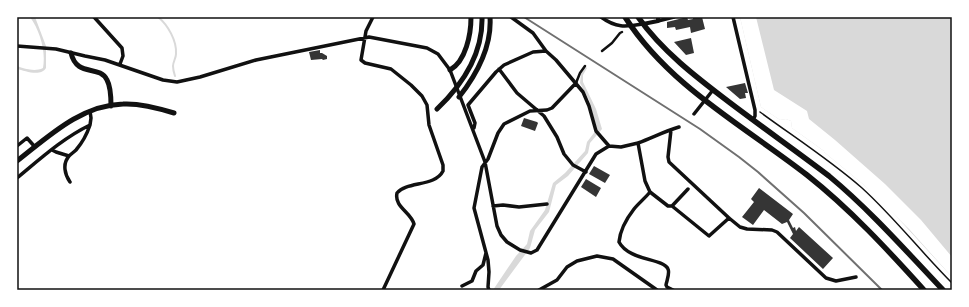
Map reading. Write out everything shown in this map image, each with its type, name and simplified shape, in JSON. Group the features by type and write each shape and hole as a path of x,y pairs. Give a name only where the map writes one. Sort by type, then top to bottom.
{"highway":[{"path":"625,17 652,52 665,66 705,100 823,188 868,230 924,290"},
{"path":"638,17 666,50 713,90 830,176 881,224 943,290"}],"main road":[{"path":"450,70 458,64 467,44 471,17"},
{"path":"437,109 450,96 466,73 476,53 481,31 482,17"},
{"path":"460,98 480,65 488,45 490,17"},
{"path":"71,53 76,64 81,68 97,72 105,76 109,83 111,106"},
{"path":"17,161 62,127 90,111 122,104 134,104 174,113"}],"street":[{"path":"94,17 122,48 120,64"},
{"path":"373,17 366,31 360,58 365,63 391,69 412,85 425,101 428,109 429,125 443,165 443,171 439,176 426,182 402,189 397,193 398,202 414,224 383,290"},
{"path":"511,17 533,33 546,51 556,60 583,92 597,132 609,146"},
{"path":"601,17 615,25 631,26 658,19 674,17"},
{"path":"733,17 756,110 753,120"},
{"path":"602,51 622,32"},
{"path":"17,46 27,48 56,49 120,64 163,80 177,82 200,77 256,60 369,37 427,48 438,54 450,70 474,130 485,162 497,226 501,235 507,242 520,250 527,252 537,250 598,152 609,146 621,147 638,144 680,127"},
{"path":"474,130 475,123 468,105 499,69 533,52 546,51"},
{"path":"489,290 489,265 474,208 480,171 488,159 498,134 504,124 530,111 540,111 552,108 576,83 585,66"},
{"path":"499,69 517,93 540,111 557,136 564,154 575,166 586,172"},
{"path":"694,114 713,90"},
{"path":"70,182 66,175 65,167 69,156 77,149 87,132 91,118 90,111"},
{"path":"17,178 82,128 90,125"},
{"path":"671,130 668,157 669,162 728,218 742,228 772,230 777,232 826,278 836,281 856,277"},
{"path":"17,146 27,138 35,147"},
{"path":"638,144 645,181 650,192 668,206 672,206 710,236 728,218"},
{"path":"52,150 69,156"},
{"path":"672,206 688,189"},
{"path":"650,192 635,207 621,233 619,242 626,250 636,256 663,264 667,267 668,272 666,285 673,290"},
{"path":"493,206 519,207 547,204"},
{"path":"462,286 472,281 476,272 483,265 486,250"},
{"path":"539,290 557,280 567,267 578,261 597,256 613,259 657,290"}],"path":[{"path":"759,111 822,155 862,188 952,282"}],"shaded area":[{"path":"30,17 35,17 46,46 46,68 44,71 37,73 17,69 17,66 33,70 43,68 43,48 37,28"},
{"path":"740,17 952,17 952,277 884,203 864,185 824,151 792,128 791,121 786,119 780,120 761,107"},
{"path":"586,67 587,68 583,75 583,82 596,109 602,129 590,143 588,153 568,176 556,185 549,212 535,230 530,248 499,290 493,290 516,256 527,244 530,231 545,210 553,183 565,173 585,151 587,142 597,129 589,100 580,83 581,74"}],"pier":[{"path":"740,17 756,17 774,90 807,111 809,119 885,184 921,220 952,257 952,277 909,229 864,185 824,151 792,128 791,121 786,119 780,120 761,107"}],"building":[{"path":"687,17 688,20 693,19 693,17 702,17 705,29 691,33 690,27 676,30 675,27 667,28 667,22"},
{"path":"691,38 694,53 686,55 674,42"},
{"path":"320,50 320,53 327,56 327,59 311,60 309,52"},
{"path":"745,83 748,93 745,93 746,98 740,99 726,87"},
{"path":"524,118 538,123 535,131 521,126"},
{"path":"594,166 610,175 605,183 589,174"},
{"path":"586,179 601,188 596,197 581,187"},
{"path":"759,188 793,214 789,220 793,228 795,227 796,231 799,227 833,258 823,269 790,238 793,234 787,222 782,224 764,210 753,225 742,217 754,202 751,199"}],"waterway":[{"path":"158,17 168,29 175,44 176,56 173,63 175,76"}],"railway":[{"path":"524,17 700,129 739,157 804,213 882,290"}]}
